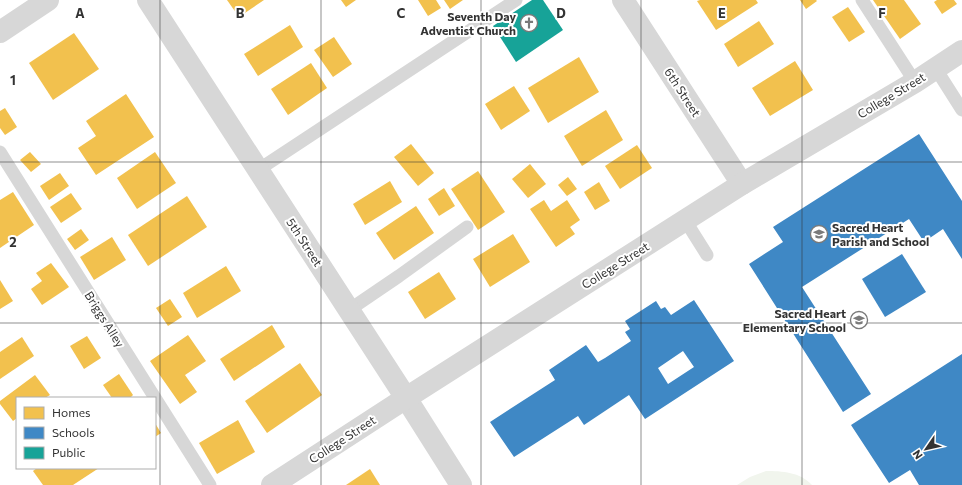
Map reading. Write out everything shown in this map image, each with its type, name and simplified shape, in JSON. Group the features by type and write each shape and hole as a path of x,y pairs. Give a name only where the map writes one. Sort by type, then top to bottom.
{"street":[{"path":"0,32 48,0"},
{"name":"5th Street","path":"148,0 406,398 460,485"},
{"name":"6th Street","path":"623,0 742,184"},
{"name":"College Street","path":"272,485 742,184 936,69 962,51"}],"lane":[{"path":"258,170 516,0"},
{"path":"862,0 914,82"},
{"path":"936,69 962,110"},
{"name":"Briggs Alley","path":"0,152 155,397"},
{"path":"685,220 706,255"},
{"path":"349,310 399,276 467,226"},
{"name":"Briggs Alley","path":"156,399 210,485"}],"shaded area":[{"path":"766,471 790,473 802,477 812,485 737,485 750,477"}],"building: Homes":[{"path":"227,0 264,0 239,17"},
{"path":"341,0 356,0 346,7"},
{"path":"418,0 436,0 441,8 428,16"},
{"path":"444,0 463,0 450,9"},
{"path":"756,0 758,3 716,30 697,1"},
{"path":"800,0 816,0 817,1 806,9"},
{"path":"873,0 904,0 921,24 900,39"},
{"path":"937,0 954,0 957,4 942,14 934,2"},
{"path":"848,7 865,32 849,42 832,17"},
{"path":"759,21 774,44 738,67 724,44"},
{"path":"290,25 303,47 258,76 244,54"},
{"path":"74,33 99,69 53,100 29,63"},
{"path":"334,37 352,64 333,77 314,50"},
{"path":"579,57 599,92 548,123 528,88"},
{"path":"795,61 813,90 770,116 752,88"},
{"path":"311,63 327,88 288,115 271,89"},
{"path":"514,86 530,111 501,130 485,104"},
{"path":"126,94 154,137 96,175 78,148 96,136 86,121"},
{"path":"5,108 17,127 5,135 0,128 0,111"},
{"path":"606,110 623,140 582,166 564,136"},
{"path":"411,144 434,173 418,186 394,157"},
{"path":"637,145 652,168 620,189 605,166"},
{"path":"30,152 41,164 31,172 20,160"},
{"path":"155,152 176,183 137,209 117,178"},
{"path":"530,164 546,184 528,198 512,179"},
{"path":"478,171 505,212 478,230 451,189"},
{"path":"60,173 69,186 49,200 40,186"},
{"path":"568,177 577,189 567,196 558,185"},
{"path":"390,181 402,202 365,225 353,204"},
{"path":"599,182 610,201 595,210 584,192"},
{"path":"444,188 455,206 439,216 428,199"},
{"path":"13,192 34,225 0,248 0,200"},
{"path":"71,193 82,209 61,223 50,207"},
{"path":"187,196 207,227 148,266 128,235"},
{"path":"544,200 551,211 567,200 580,220 570,227 575,234 556,247 530,209"},
{"path":"416,206 434,233 394,260 376,233"},
{"path":"81,229 89,240 75,250 67,239"},
{"path":"513,234 530,262 490,287 473,259"},
{"path":"112,237 126,260 94,280 80,257"},
{"path":"51,263 69,287 42,305 31,289 42,281 36,273"},
{"path":"226,266 241,291 197,318 183,293"},
{"path":"439,272 456,299 425,319 408,292"},
{"path":"0,280 13,301 0,309"},
{"path":"170,299 182,317 168,326 156,308"},
{"path":"272,325 285,347 234,381 220,359"},
{"path":"188,335 206,361 185,375 197,392 180,404 150,361"},
{"path":"87,336 101,358 84,369 70,346"},
{"path":"22,337 34,356 0,379 0,352"},
{"path":"300,363 322,395 267,433 245,401"},
{"path":"119,374 133,395 131,397 111,397 103,385"},
{"path":"35,375 50,395 47,397 16,397 16,419 13,421 0,404 0,401"},
{"path":"238,420 255,452 217,474 199,443"},
{"path":"156,425 161,433 156,436"},
{"path":"36,469 97,469 73,485 43,485 33,471"},
{"path":"370,469 380,485 346,485"}],"building: Schools":[{"path":"919,134 962,201 962,259 943,229 924,242 909,219 802,287 871,394 843,412 749,264 783,242 773,227"},
{"path":"902,254 926,292 885,317 862,279"},
{"path":"694,300 734,361 645,419 629,395 584,425 578,416 514,457 490,422 555,380 549,370 586,345 598,362 631,341 625,332 630,329 625,321 656,301 661,309 665,307 671,315","holes":["683,351 694,367 668,384 658,368"]},
{"path":"962,354 962,485 919,485 910,470 889,483 851,425"}],"building: Public":[{"path":"532,0 543,0 563,30 516,62 493,26"}],"place":[{"name":"Seventh Day Adventist Church","path":"529,23"},
{"name":"Sacred Heart Parish and School","path":"819,234"},
{"name":"Sacred Heart Elementary School","path":"859,320"}]}
